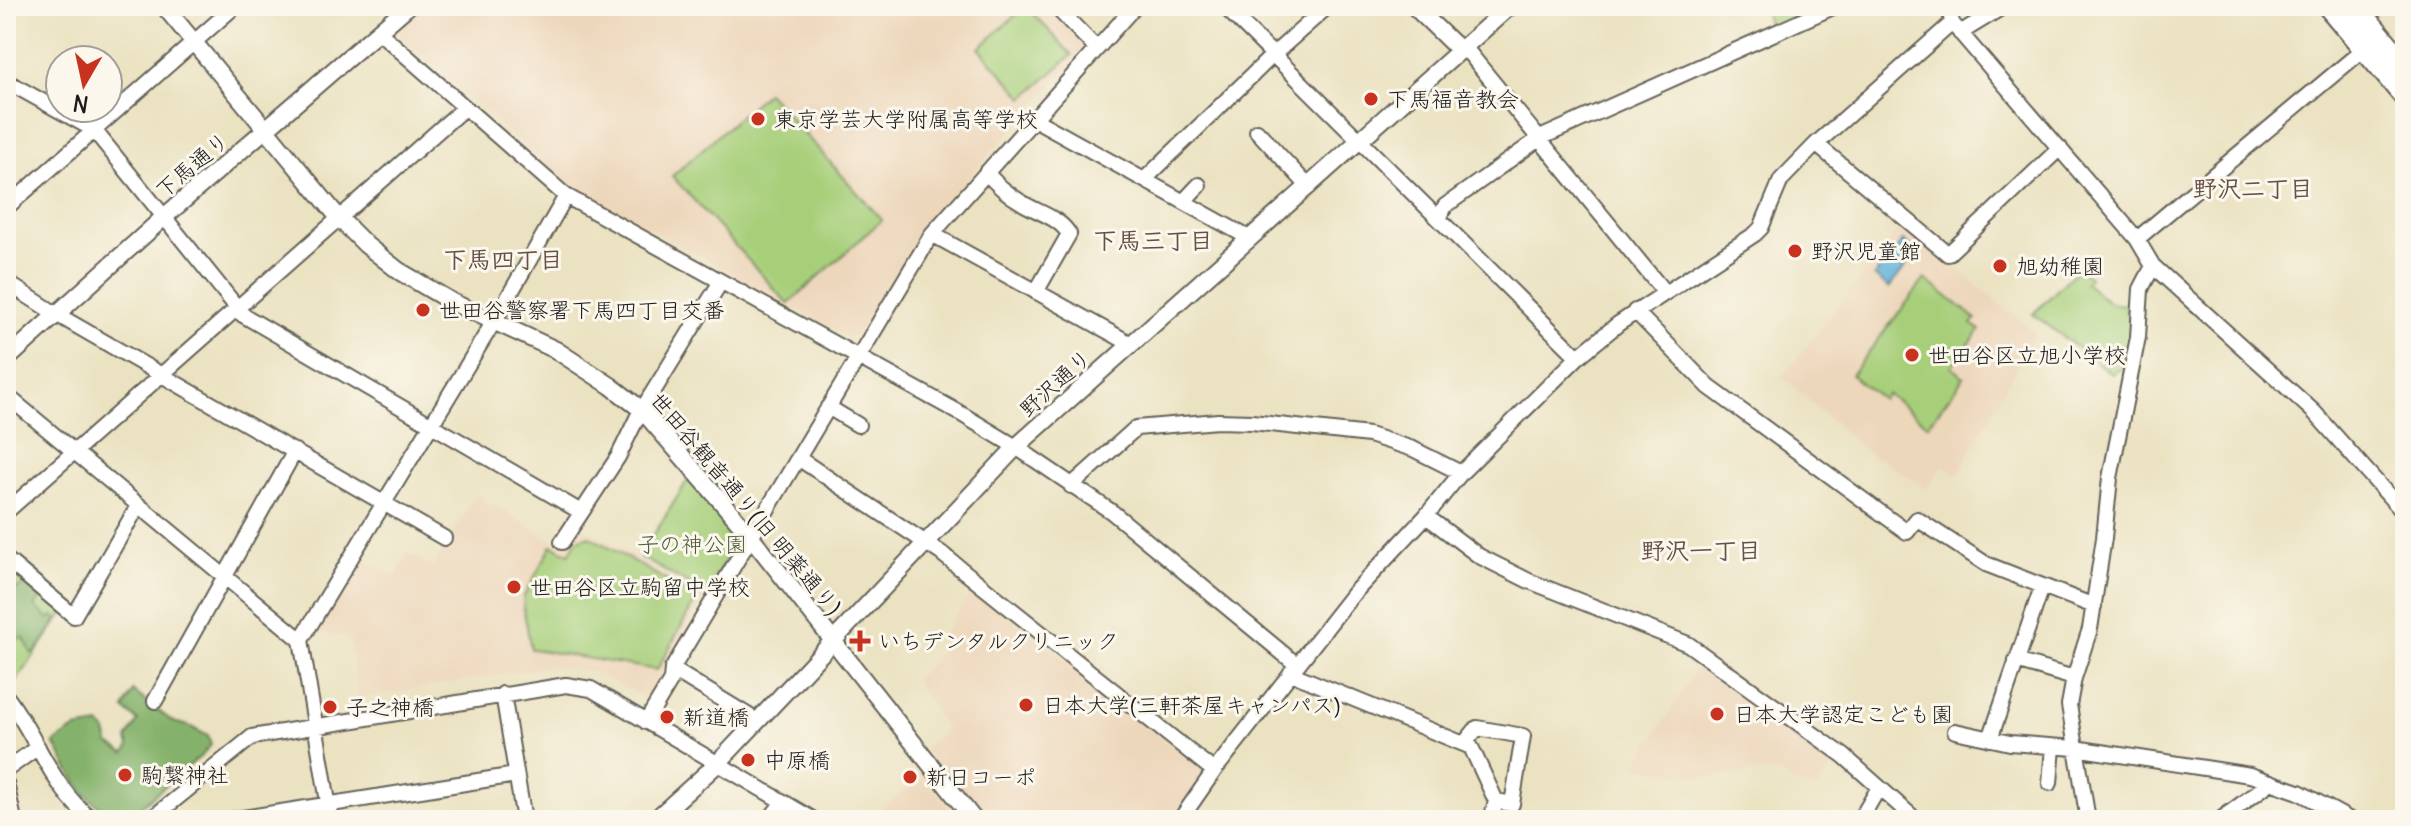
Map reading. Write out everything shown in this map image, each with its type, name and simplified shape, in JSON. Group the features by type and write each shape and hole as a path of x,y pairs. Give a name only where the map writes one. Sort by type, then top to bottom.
{"main road":[{"path":"2329,6 2405,66"},
{"path":"2355,6 2405,96"}],"street":[{"name":"世田谷観音通り(旧 明薬通り)","path":"164,6 339,218 366,245 399,271 439,295 567,356 642,410 751,537 974,820"},
{"path":"6,208 235,6"},
{"name":"下馬通り","path":"6,360 163,218 408,6"},
{"path":"1055,6 1096,48"},
{"path":"646,722 671,680 672,669 932,234 1135,6"},
{"path":"1224,6 1578,357"},
{"path":"1145,179 1328,6"},
{"path":"1414,6 1452,43 1473,58 1665,293"},
{"name":"野沢通り","path":"655,820 717,764 1016,447 1510,6"},
{"path":"1439,219 1445,206 1540,138 1835,6"},
{"path":"1949,6 1956,28 2137,239 2153,266 2314,412 2405,514"},
{"path":"1180,820 1214,771 1353,594 1426,516 1461,473 1578,357 1635,311 1744,243 1761,228 1781,180 1816,144 1956,28 2004,6"},
{"path":"379,32 566,196 1016,447 1145,537 1294,668 1410,724 1471,747 1496,801 1491,820"},
{"path":"2137,239 2373,42"},
{"path":"6,81 94,130 236,309 581,512"},
{"path":"6,512 464,108"},
{"path":"1034,119 1249,238"},
{"path":"1257,131 1309,187"},
{"path":"1816,144 1948,254 2060,148"},
{"path":"986,173 1023,204 1064,225 1069,234 1036,292"},
{"path":"1184,201 1199,185"},
{"path":"301,640 566,196"},
{"path":"932,234 1131,344"},
{"path":"2088,820 2069,705 2094,606 2116,440 2138,337 2141,289 2153,266"},
{"path":"6,282 444,538"},
{"path":"562,542 618,457 642,410 720,283"},
{"path":"1635,311 1709,387 1907,532 1917,519 1986,564 2094,606"},
{"path":"6,395 301,640 330,812"},
{"path":"828,407 858,425"},
{"path":"1071,486 1136,428 1218,421 1369,435 1413,449 1461,473"},
{"path":"155,701 294,450"},
{"path":"798,458 927,542 1214,771"},
{"path":"6,559 74,616 138,506"},
{"path":"1426,516 1479,556 1529,581 1688,644 1844,756 1916,820"},
{"path":"1990,739 2042,587"},
{"path":"2016,661 2074,678"},
{"path":"672,669 757,721"},
{"path":"155,819 252,737 566,685 591,689 814,820"},
{"path":"503,694 524,820"},
{"path":"6,696 28,726 68,797 93,820"},
{"path":"1464,744 1477,728 1523,736 1512,804 1496,801"},
{"path":"1955,731 1990,739 2075,748 2236,773 2299,792 2350,820"},
{"path":"6,770 38,747"},
{"path":"2050,783 2053,747"},
{"path":"230,820 330,812 516,775"},
{"path":"2220,820 2271,782"},
{"path":"6,783 14,820"},
{"path":"1860,820 1878,789"},
{"path":"769,820 783,802"}],"shaded area":[{"name":"東京学芸大学附属高等学校","path":"424,6 736,6 741,12 748,6 1044,6 1083,43 1080,54 925,226 855,335 847,337 567,183 400,37 399,28"},
{"name":"世田谷区立旭小学校","path":"1902,225 2035,332 1958,475 1942,466 1927,489 1878,457 1876,460 1782,377"},
{"name":"世田谷区立駒留中学校","path":"476,494 565,548 579,525 704,597 648,699 594,672 553,666 358,698 349,636 317,633 317,628 360,557 395,577 409,553 433,567"},
{"name":"日本大学(三軒茶屋キャンパス)","path":"975,588 1205,772 1172,820 993,820 970,801 924,749 946,729 915,680 942,650 943,633"},
{"name":"日本大学認定こども園","path":"1698,666 1836,762 1815,790 1769,771 1703,777 1635,767"},
{"path":"923,776 959,820 867,819 879,810"}],"green space":[{"path":"1026,6 1072,55 1024,98 979,48"},
{"path":"1763,6 1829,6 1770,32"},
{"path":"767,92 882,220 788,304 672,176"},
{"path":"2079,268 2090,277 2085,283 2110,303 2127,305 2126,312 2136,318 2129,364 2112,374 2033,314"},
{"path":"1925,279 1976,319 1972,324 1980,330 1951,367 1964,377 1928,425 1887,394 1882,399 1851,375"},
{"name":"子の神公園","path":"689,478 739,538 706,594 640,557"},
{"path":"589,536 697,598 657,670 531,649 523,607 524,596 552,545 569,554 577,540"},
{"path":"17,569 65,611 15,683 6,672 6,580"},
{"path":"10,573 17,578 14,587 18,589 26,582 42,596 35,606 49,619 53,616 57,620 35,653 31,653 24,638 10,641 6,635 6,577"},
{"name":"駒繋神社","path":"133,691 173,722 208,736 211,745 133,813 118,813 105,809 84,793 54,743 75,729 100,725 106,731 109,744 125,753 129,747 127,739 138,721 124,709"}],"water":[{"path":"1903,241 1917,252 1889,288 1874,276"}],"place":[{"name":"下馬福音教会","path":"1371,99"},
{"name":"東京学芸大学附属高等学校","path":"758,119"},
{"name":"野沢児童館","path":"1795,251"},
{"name":"旭幼稚園","path":"2000,266"},
{"name":"世田谷警察署下馬四丁目交番","path":"423,310"},
{"name":"世田谷区立旭小学校","path":"1912,355"},
{"name":"世田谷区立駒留中学校","path":"514,587"},
{"name":"いちデンタルクリニック","path":"860,641"},
{"name":"日本大学(三軒茶屋キャンパス)","path":"1026,705"},
{"name":"子之神橋","path":"330,707"},
{"name":"日本大学認定こども園","path":"1717,714"},
{"name":"新道橋","path":"667,717"},
{"name":"中原橋","path":"748,760"},
{"name":"駒繋神社","path":"125,775"},
{"name":"新日コーポ","path":"910,777"}],"district":[{"name":"野沢二丁目","path":"2253,189"},
{"name":"下馬三丁目","path":"1153,241"},
{"name":"下馬四丁目","path":"503,260"},
{"name":"野沢一丁目","path":"1701,551"}]}
